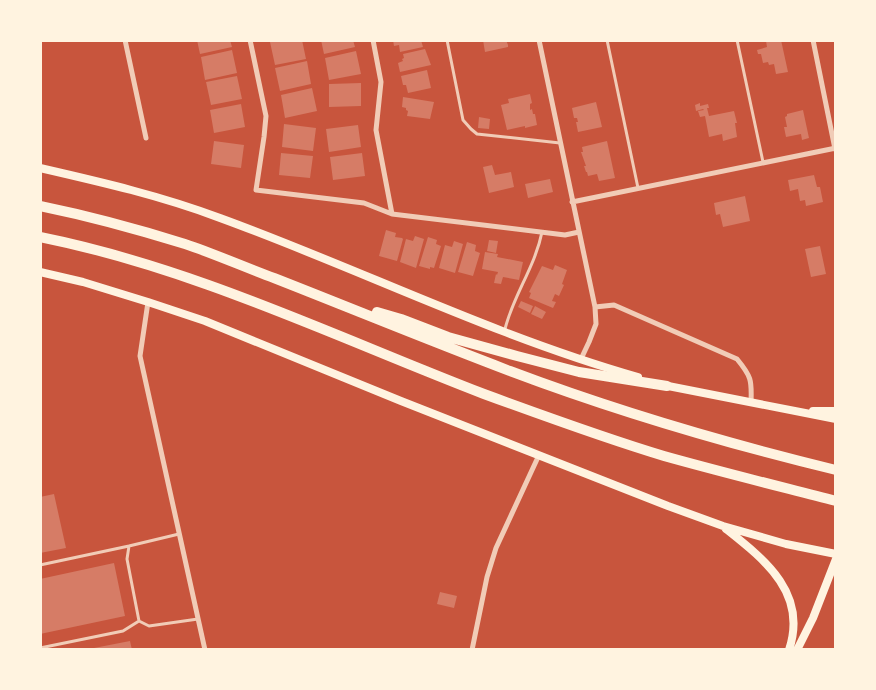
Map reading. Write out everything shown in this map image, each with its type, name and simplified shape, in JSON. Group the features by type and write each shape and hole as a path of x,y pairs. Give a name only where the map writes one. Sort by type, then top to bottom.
{"highway":[{"path":"40,206 82,214 188,245 512,372 607,405 748,448 836,470"},
{"path":"40,237 128,258 198,281 484,393 586,430 673,458 835,500"},
{"path":"332,300 401,319 448,337 517,357 579,372 667,386"}],"main road":[{"path":"40,168 146,194 218,217 581,359 667,386 836,419"},
{"path":"40,272 83,282 205,321 401,401 723,526 786,544 836,554"},
{"path":"794,411 836,411"},
{"path":"723,526 759,555 783,584 793,614 793,639 789,650"},
{"path":"797,650 813,618 836,559"}],"street":[{"path":"125,40 146,138"},
{"path":"250,40 266,116 256,189 364,203 392,214 565,235 579,232"},
{"path":"373,40 381,82 376,130 392,214"},
{"path":"539,40 595,307 596,324 581,359"},
{"path":"573,202 835,148 813,40"},
{"path":"148,302 140,356 205,650"},
{"path":"595,307 614,305 737,359 748,372 752,387 751,402"},
{"path":"472,650 487,577 496,548 539,455"}],"lane":[{"path":"447,40 463,120 471,129 477,134 560,143"},
{"path":"606,40 638,188"},
{"path":"737,40 763,162"},
{"path":"505,331 509,314 524,284 542,232"},
{"path":"40,565 179,534"},
{"path":"129,546 127,559 139,621"},
{"path":"139,621 149,626 198,619"},
{"path":"40,648 123,631 139,621"}],"building":[{"path":"197,40 230,40 232,47 200,54"},
{"path":"302,40 306,59 275,65 270,42"},
{"path":"321,40 353,40 355,47 324,54"},
{"path":"393,40 421,40 423,47 400,52 399,45 394,46"},
{"path":"483,40 506,40 508,47 485,52"},
{"path":"781,40 788,72 776,74 774,64 763,63 761,54 758,54 757,50 767,47 766,41"},
{"path":"425,49 431,65 400,72 398,63 403,61 403,54"},
{"path":"232,50 237,73 205,80 201,57"},
{"path":"356,51 361,74 329,80 325,58"},
{"path":"307,61 311,84 280,91 275,68"},
{"path":"427,70 431,88 408,93 401,76"},
{"path":"237,76 242,99 211,105 206,82"},
{"path":"361,83 361,106 329,107 329,84"},
{"path":"312,88 317,111 285,118 281,95"},
{"path":"530,94 532,103 530,110 532,109 535,114 537,125 507,130 501,105 509,103 508,99"},
{"path":"403,97 434,102 430,119 407,116 408,111 402,107"},
{"path":"596,102 602,127 578,132 577,118 574,118 572,108"},
{"path":"700,103 700,106 708,104 709,116 734,111 737,137 723,141 722,134 709,137 705,116 700,117 698,111 704,110 696,111 695,105"},
{"path":"241,104 245,127 214,133 210,110"},
{"path":"803,110 809,138 802,140 801,134 786,137 785,117 787,114"},
{"path":"479,117 490,119 489,129 478,128"},
{"path":"284,124 316,128 313,151 282,147"},
{"path":"358,125 361,147 329,152 326,129"},
{"path":"214,141 244,145 241,168 211,164"},
{"path":"607,141 615,178 599,181 597,174 588,176 586,172 582,147"},
{"path":"281,153 313,156 310,178 279,175"},
{"path":"362,153 365,176 333,180 330,157"},
{"path":"492,165 495,175 511,172 514,187 489,193 483,167"},
{"path":"814,175 817,187 820,187 823,202 806,206 805,200 800,201 798,189 790,191 788,180"},
{"path":"550,179 553,192 528,198 525,184"},
{"path":"745,196 750,221 723,227 720,214 716,215 714,203"},
{"path":"386,230 396,233 395,237 403,239 397,261 379,256"},
{"path":"415,236 424,239 416,268 400,262 406,239 413,241"},
{"path":"428,237 437,240 436,244 441,246 434,268 430,267 430,269 419,266"},
{"path":"489,240 498,241 496,253 487,251"},
{"path":"454,241 463,244 455,273 439,268 445,245 452,247"},
{"path":"467,242 476,245 475,251 480,253 473,276 458,272"},
{"path":"820,246 826,274 811,277 805,249"},
{"path":"485,252 523,262 519,280 503,277 501,284 494,283 498,272 482,269"},
{"path":"555,265 567,270 559,296 555,294 552,301 556,302 553,308 529,298 531,293 529,292 542,266 553,270"},
{"path":"521,301 533,306 530,313 518,307"},
{"path":"535,306 546,312 542,319 531,314"},
{"path":"54,494 66,548 40,553 40,497"},
{"path":"114,563 125,616 40,634 40,579"},
{"path":"440,592 457,596 454,608 437,604"},
{"path":"130,641 132,650 94,650 94,648"}]}
